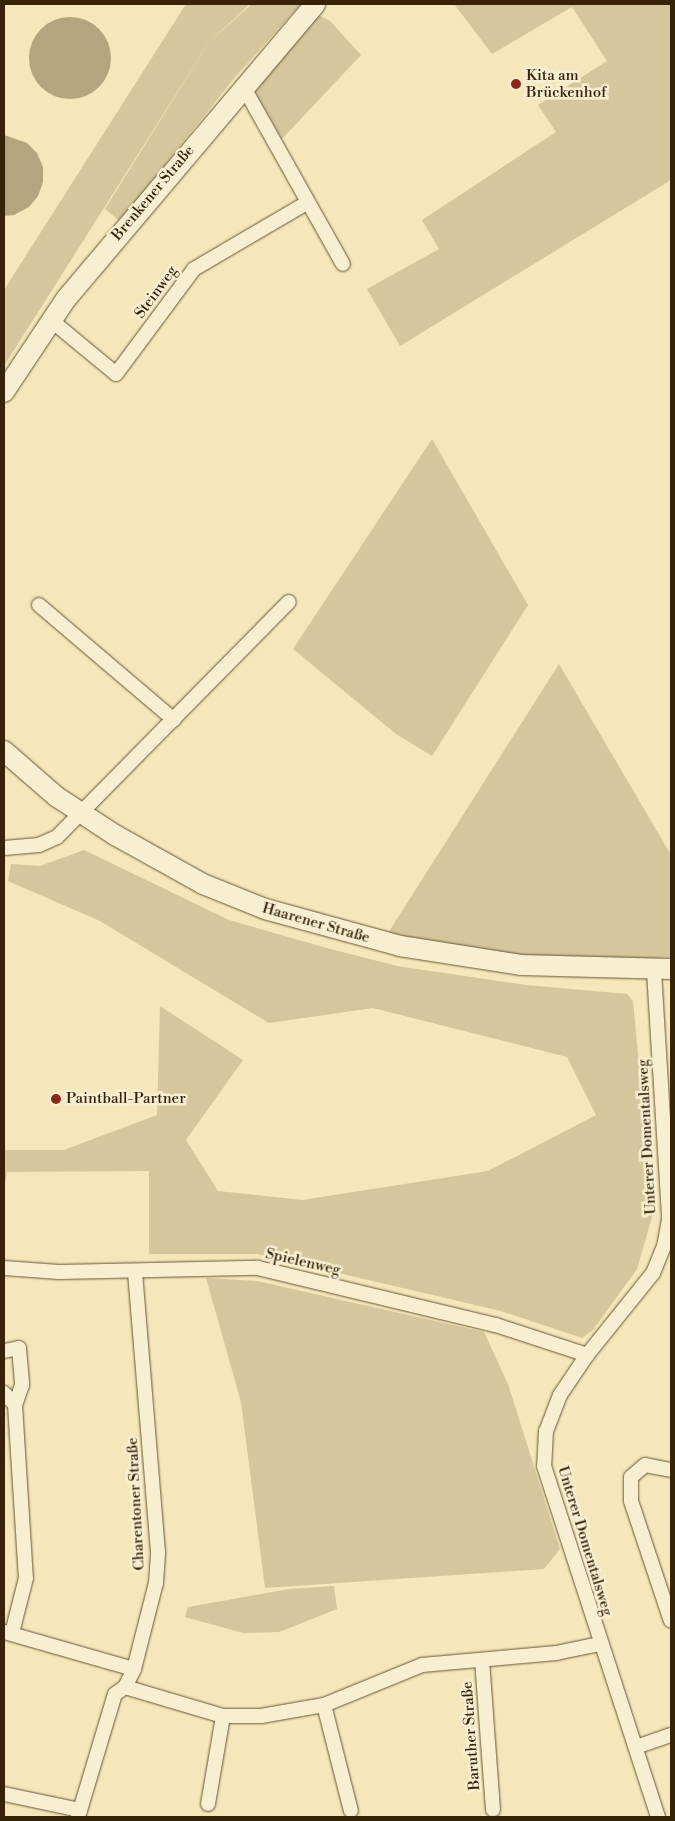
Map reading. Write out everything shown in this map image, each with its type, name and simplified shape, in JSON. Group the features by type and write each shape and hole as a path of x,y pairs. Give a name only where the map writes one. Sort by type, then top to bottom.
{"main road":[{"name":"Brenkener Straße","path":"4,392 52,322 140,209 243,86 315,4"},
{"name":"Haarener Straße","path":"4,751 37,782 81,814 158,861 219,891 325,928 400,946 521,964 663,970"}],"street":[{"path":"243,86 343,264"},
{"name":"Steinweg","path":"52,322 116,374 194,269 308,202"},
{"path":"4,848 39,845 57,837 289,602"},
{"path":"39,605 174,720"},
{"name":"Unterer Domentalsweg","path":"658,1817 600,1644 544,1466 546,1430 560,1395 587,1355 653,1273 664,1246 669,1219 663,970"},
{"name":"Spielenweg","path":"4,1268 135,1271 258,1268 496,1325 587,1355"},
{"name":"Charentoner Straße","path":"4,1794 79,1814 115,1694 124,1688 134,1669 156,1583 158,1552 135,1271"},
{"path":"4,1351 19,1348 22,1385 15,1405 26,1578 8,1633 134,1669"},
{"path":"4,1393 15,1405"},
{"path":"671,1470 645,1466 631,1477 631,1501 671,1622"},
{"name":"Baruther Straße","path":"124,1688 223,1716 261,1716 324,1705 422,1665 556,1653 600,1644"},
{"name":"Baruther Straße","path":"482,1660 492,1810"},
{"path":"324,1705 351,1811"},
{"path":"208,1804 223,1716"},
{"path":"636,1747 671,1735"}],"shaded area":[{"path":"186,4 250,4 209,42 4,366 4,290"},
{"path":"252,4 301,4 236,76 120,221 105,209 209,42"},
{"path":"454,4 671,4 671,180 400,346 367,289 439,249 422,220 556,132 538,105 607,61 572,7 492,54"},
{"path":"319,15 330,21 361,55 282,139 253,88"},
{"path":"70,17 86,20 99,29 108,42 111,58 108,74 99,87 86,96 70,99 54,96 41,87 32,74 29,58 32,42 41,29 54,20"},
{"path":"4,135 27,143 37,153 43,167 43,182 38,196 29,207 14,215 4,216"},
{"path":"432,439 528,605 432,756 396,734 293,649"},
{"path":"559,664 671,855 671,957 628,961 516,956 388,933"},
{"path":"84,850 229,920 323,947 397,966 526,985 627,994 633,1001 653,1214 637,1269 593,1330 582,1338 501,1311 257,1254 149,1254 149,1171 7,1172 4,1190 4,1150 64,1150 157,1115 160,1006 243,1060 186,1140 218,1191 302,1200 488,1171 596,1115 567,1057 373,1008 269,1023 100,921 8,881 11,864 40,866"},
{"path":"206,1278 257,1281 484,1332 508,1384 560,1549 544,1569 265,1588 241,1402"},
{"path":"334,1586 337,1609 279,1632 243,1633 185,1617 188,1607 290,1589"}],"place":[{"name":"Kita am Brückenhof","path":"516,84"},
{"name":"Paintball-Partner","path":"56,1099"}]}
